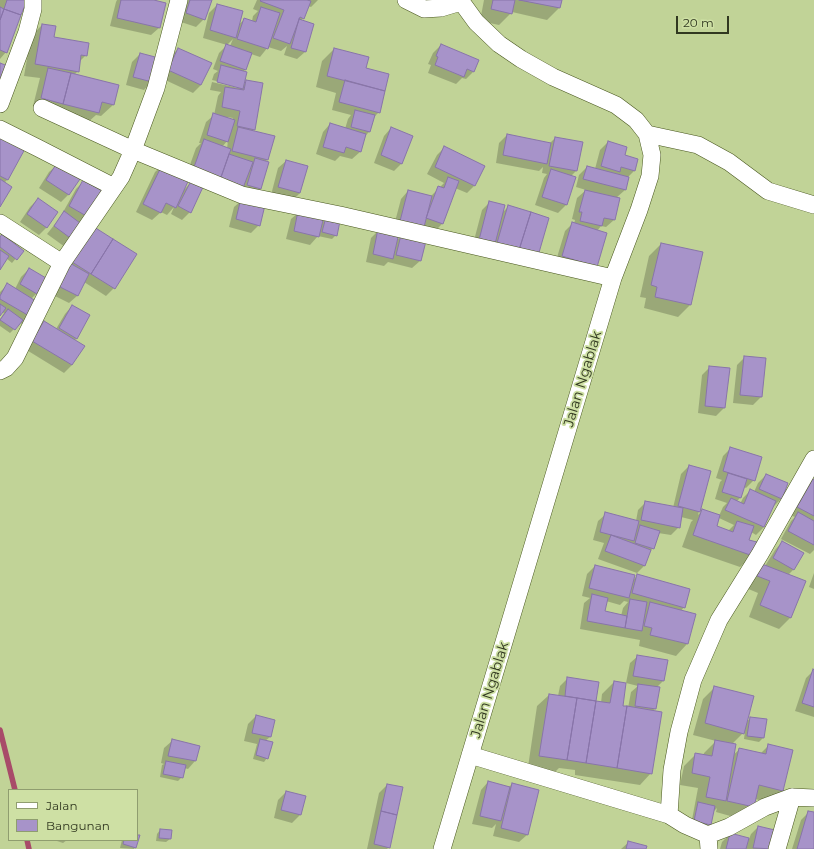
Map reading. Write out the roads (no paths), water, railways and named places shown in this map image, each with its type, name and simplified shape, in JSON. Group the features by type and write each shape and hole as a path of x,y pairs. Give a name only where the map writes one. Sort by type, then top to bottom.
{"street":[{"path":"0,104 27,32 33,0"},
{"path":"0,371 6,368 15,358 62,263 121,177 133,150 156,88 179,0"},
{"path":"406,0 424,9 441,8 460,1"},
{"name":"Jalan Ngablak","path":"442,849 613,278 639,210 650,176 652,155 647,134 636,120 616,105 553,77 521,59 499,44 476,22 460,1"},
{"path":"42,108 133,150 246,196 340,215 613,278"},
{"path":"0,129 114,187"},
{"path":"647,134 698,145 729,162 768,191 814,206"},
{"path":"0,223 62,263"},
{"path":"669,815 672,770 679,732 693,680 719,620 760,554 814,460"},
{"path":"470,755 669,815 709,842 729,827 765,807 792,797 814,798"},
{"path":"777,849 792,797"}],"waterway":[{"path":"0,730 15,789"},
{"path":"27,841 29,849"}]}
